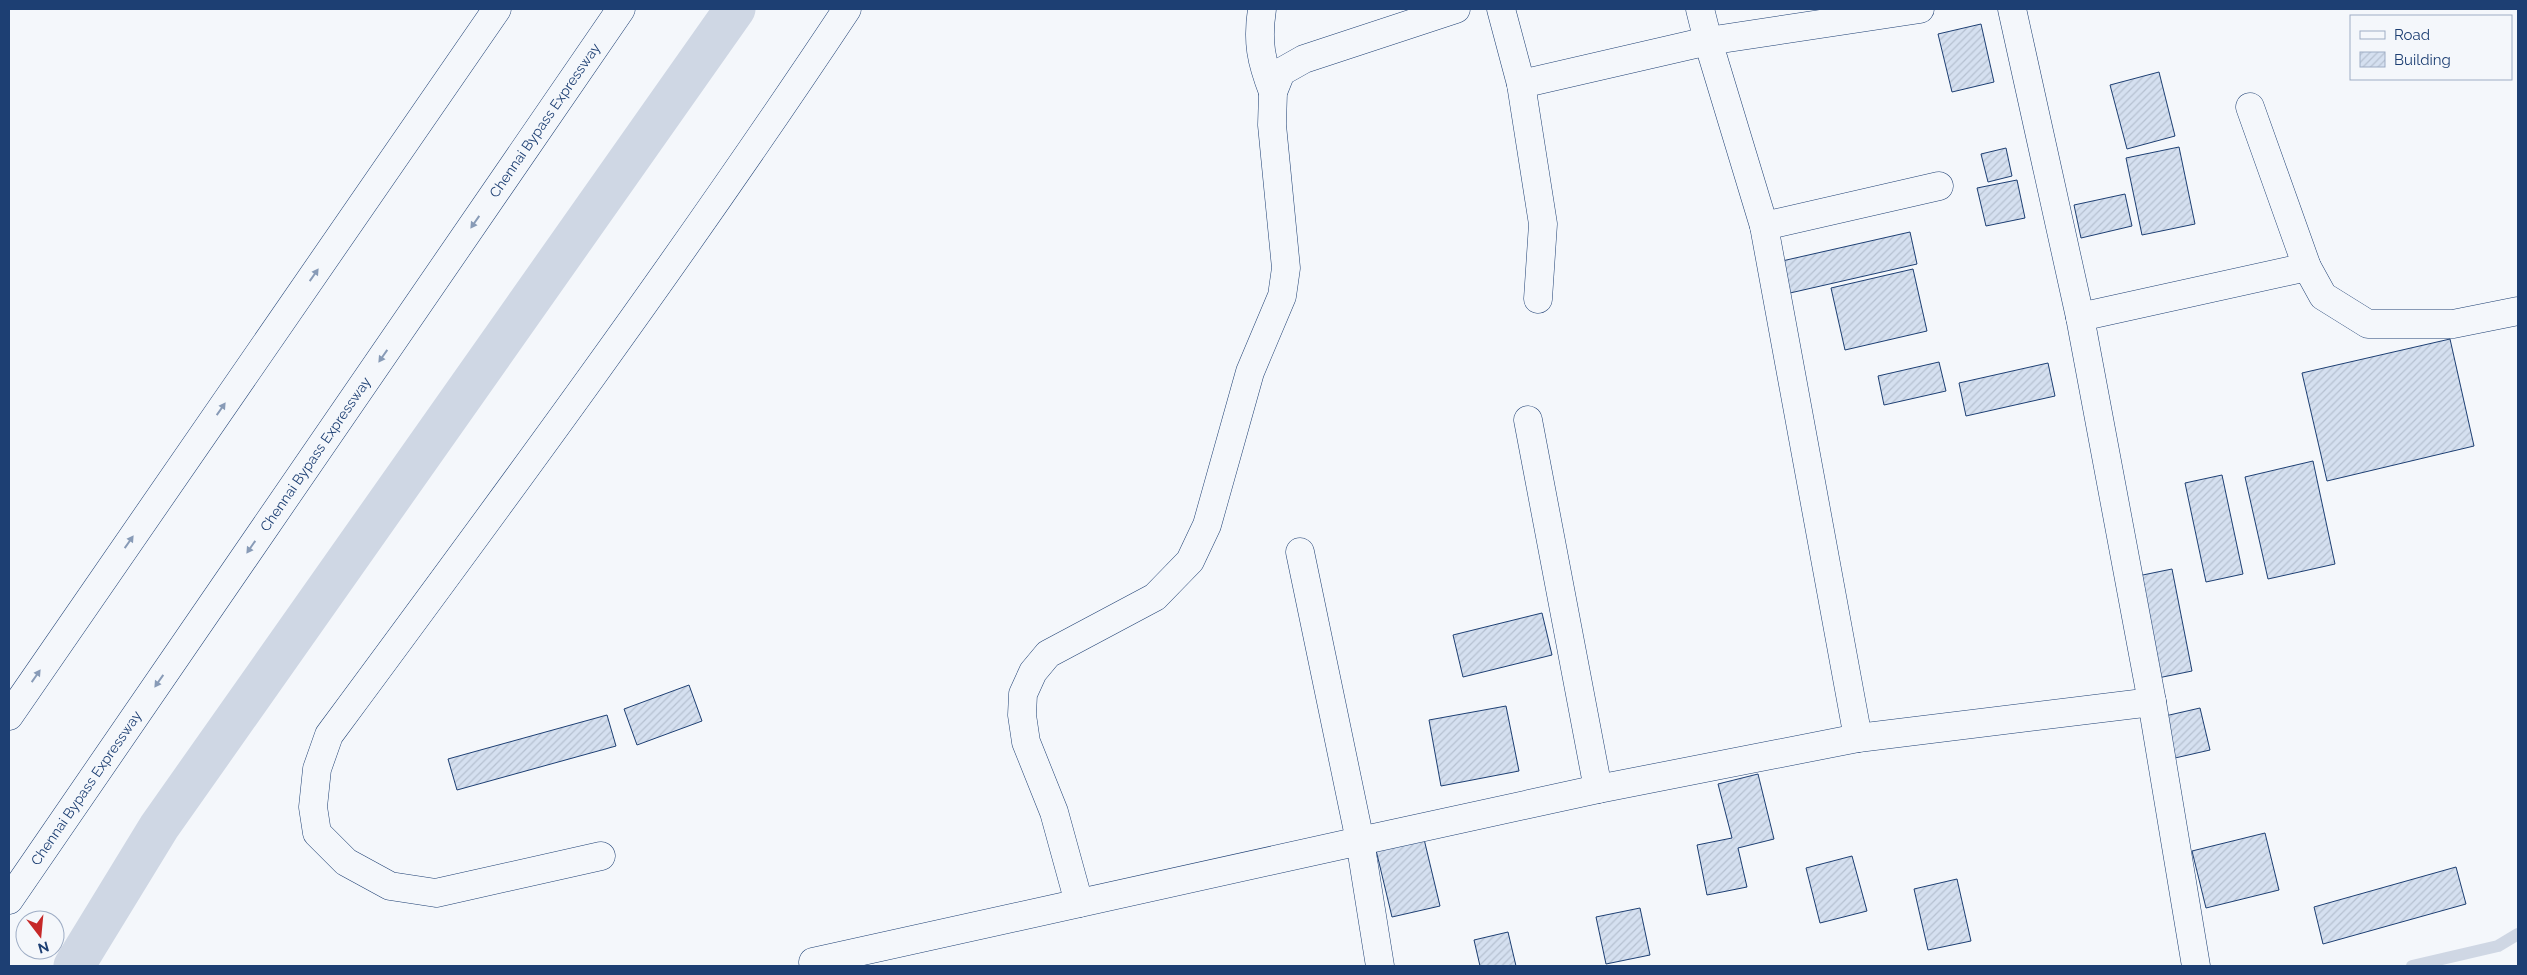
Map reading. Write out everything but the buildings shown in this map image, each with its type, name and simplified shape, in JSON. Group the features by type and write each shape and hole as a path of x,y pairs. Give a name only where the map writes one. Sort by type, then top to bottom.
{"main road":[{"path":"9,716 498,9"},
{"name":"Chennai Bypass Expressway","path":"9,900 622,9"},
{"path":"601,856 436,893 390,886 346,862 317,833 313,807 317,769 329,735 521,476 796,86 847,9"},
{"path":"1262,9 1258,34 1262,64 1273,92"},
{"path":"1079,903 1054,812 1026,742 1022,715 1023,694 1033,672 1048,654 1155,597 1190,561 1207,525 1250,372 1282,296 1286,268 1272,125 1273,92 1281,72 1304,59 1456,9"},
{"path":"1501,9 1521,84 1542,224 1538,299"},
{"path":"1700,9 1764,226 1858,738"},
{"path":"1521,84 1708,41 1920,9"},
{"path":"2012,9 2080,317 2152,702 2196,966"},
{"path":"2250,107 2307,267 2324,296 2368,324 2453,324 2518,311"},
{"path":"1764,226 1938,186"},
{"path":"2080,317 2307,267"},
{"path":"1528,420 1598,789"},
{"path":"1300,552 1360,840 1380,966"},
{"path":"813,962 1360,840 1598,789 1858,738 2152,702"}],"waterway":[{"path":"74,966 159,827 735,9"},
{"path":"2412,966 2498,946 2518,934"}]}
